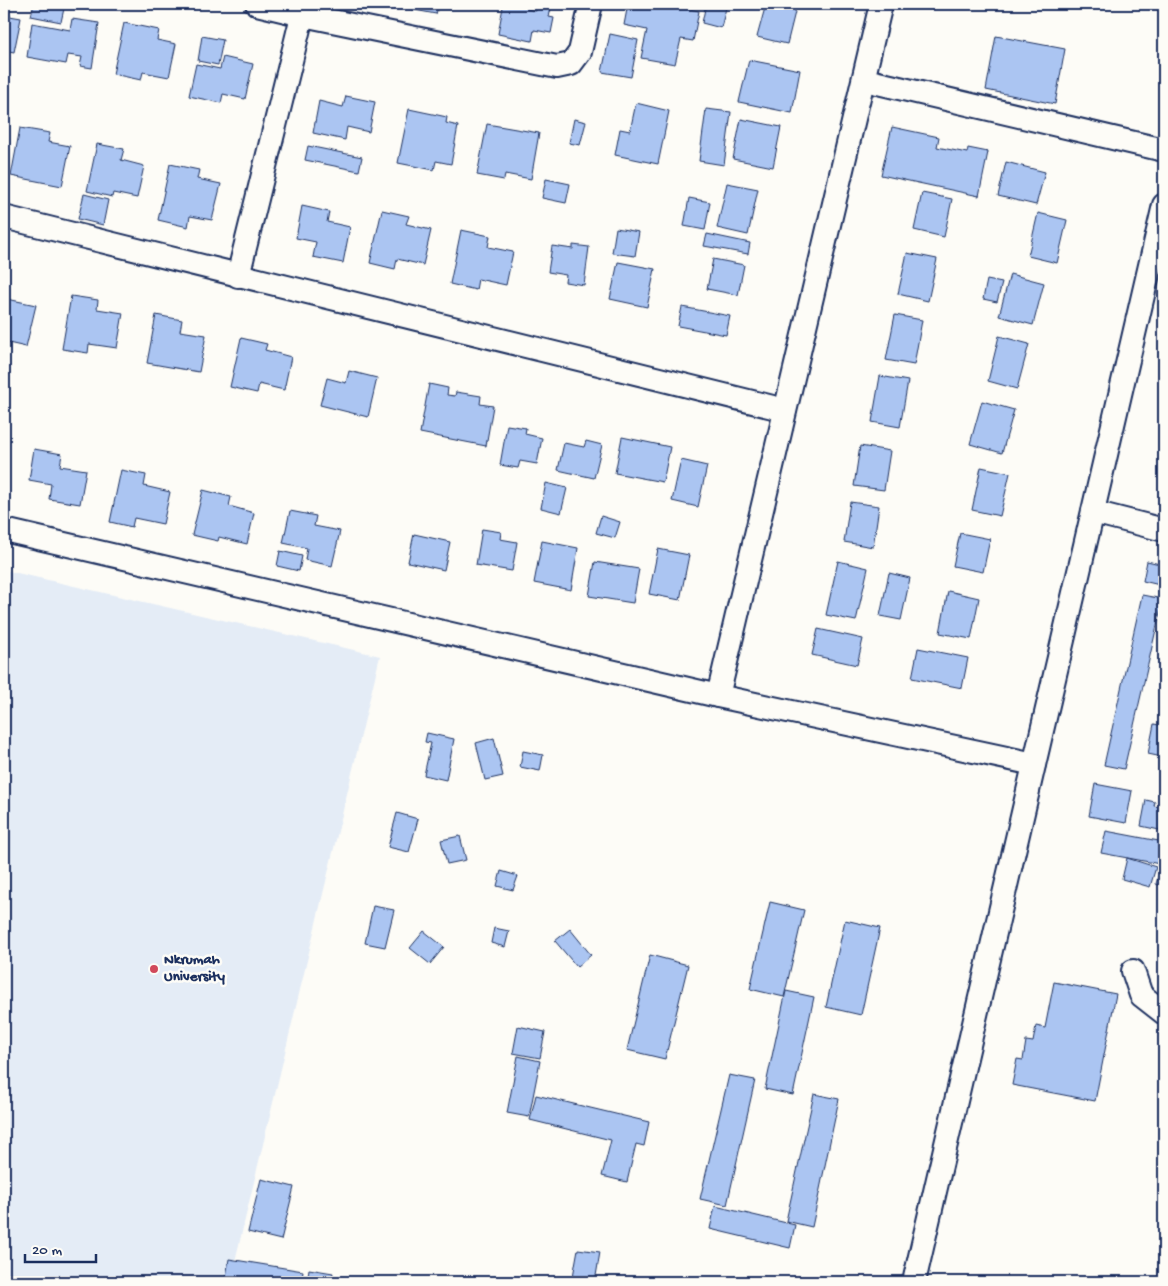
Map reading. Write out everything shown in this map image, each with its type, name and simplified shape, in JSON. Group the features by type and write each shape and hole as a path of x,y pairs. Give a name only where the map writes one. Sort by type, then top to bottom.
{"street":[{"path":"257,4 304,10 557,67 571,64 580,52 591,4"},
{"path":"718,696 865,80 881,4"},
{"path":"238,276 304,10"},
{"path":"865,80 1164,150"},
{"path":"914,1282 1164,205"},
{"path":"4,217 785,410"},
{"path":"1093,512 1164,530"},
{"path":"4,530 718,696 1034,764"},
{"path":"1133,971 1141,995 1164,1012"}],"shaded area":[{"name":"Nkrumah University","path":"4,570 380,656 230,1282 4,1282"}],"building":[{"path":"34,4 65,4 61,22 31,16"},
{"path":"399,4 439,4 436,14 398,7"},
{"path":"497,4 528,4 527,9 536,11 537,4 552,4 549,17 554,18 551,33 534,30 532,41 498,34 503,7 497,6"},
{"path":"628,4 665,4 699,11 693,41 681,39 675,64 641,58 647,30 624,25"},
{"path":"706,4 727,4 721,28 702,23"},
{"path":"766,4 780,4 796,8 787,44 757,37"},
{"path":"1052,4 1079,4 1078,9"},
{"path":"4,15 21,18 14,52 4,50"},
{"path":"72,19 99,23 92,68 80,66 82,57 68,55 66,64 27,57 32,23 70,30"},
{"path":"124,23 159,30 157,40 176,44 169,77 143,72 141,80 113,74"},
{"path":"610,34 638,40 631,77 602,72"},
{"path":"202,36 223,40 218,65 198,61"},
{"path":"996,36 1065,49 1055,104 986,90"},
{"path":"223,57 253,64 245,99 223,94 221,103 189,96 196,64 220,69"},
{"path":"749,60 800,70 792,113 739,102"},
{"path":"346,96 375,102 369,132 347,127 345,140 313,133 319,101 343,107"},
{"path":"636,103 669,111 658,164 615,155 620,129 630,131"},
{"path":"409,109 447,117 446,123 458,126 451,164 436,161 434,170 398,163"},
{"path":"706,109 731,112 724,165 699,161"},
{"path":"574,119 586,122 580,145 569,143"},
{"path":"741,119 781,127 773,167 733,159"},
{"path":"487,124 539,133 531,179 505,174 504,180 477,175"},
{"path":"892,127 939,137 937,147 967,153 968,148 988,152 979,196 881,175"},
{"path":"20,128 50,133 48,142 70,146 62,186 11,176"},
{"path":"97,144 124,149 121,160 144,166 137,198 113,193 112,197 87,191"},
{"path":"308,146 362,157 359,171 305,160"},
{"path":"1006,162 1045,172 1036,205 998,196"},
{"path":"170,164 199,170 197,179 221,184 212,220 190,216 188,227 158,220"},
{"path":"546,179 570,184 566,203 542,198"},
{"path":"727,183 758,189 748,235 717,228"},
{"path":"922,193 952,199 944,237 914,230"},
{"path":"84,194 108,200 103,225 78,219"},
{"path":"689,198 710,202 705,230 684,226"},
{"path":"302,206 329,212 327,222 350,227 343,263 313,257 316,242 296,238"},
{"path":"382,210 409,216 406,224 431,230 423,265 397,259 395,269 370,263"},
{"path":"1038,213 1067,220 1057,263 1028,256"},
{"path":"616,228 639,232 635,256 612,253"},
{"path":"461,230 490,236 488,247 513,252 506,285 478,279 476,290 450,284"},
{"path":"707,234 750,243 748,254 704,246"},
{"path":"573,245 589,247 584,285 565,282 566,275 548,272 552,246 573,249"},
{"path":"907,253 937,259 928,301 898,294"},
{"path":"713,259 744,265 738,295 707,289"},
{"path":"618,262 655,269 647,307 610,299"},
{"path":"1010,274 1044,283 1033,325 999,316"},
{"path":"987,280 1002,283 997,302 983,299"},
{"path":"71,296 98,300 97,309 123,313 117,348 89,344 88,353 62,349"},
{"path":"7,299 36,305 26,347 4,342 4,312"},
{"path":"682,307 730,316 726,335 678,326"},
{"path":"156,315 182,320 180,331 206,335 199,372 147,363"},
{"path":"895,315 922,320 914,365 886,360"},
{"path":"999,336 1029,344 1017,389 988,381"},
{"path":"241,338 267,344 265,350 291,357 284,390 259,384 257,393 230,387"},
{"path":"349,371 377,378 368,417 320,405 327,378 346,383"},
{"path":"880,376 908,381 900,427 872,422"},
{"path":"429,384 448,388 447,395 455,396 456,392 481,396 480,404 493,406 486,446 420,433"},
{"path":"982,401 1014,410 1002,453 970,444"},
{"path":"507,425 526,428 525,434 542,438 537,464 520,461 518,468 500,465"},
{"path":"622,437 670,447 663,482 615,473"},
{"path":"586,441 602,445 594,478 558,470 564,443 584,447"},
{"path":"860,446 890,451 884,490 854,486"},
{"path":"34,449 62,454 60,466 86,470 80,504 49,499 51,484 29,480"},
{"path":"681,460 707,466 698,507 672,501"},
{"path":"981,467 1010,473 1000,516 972,510"},
{"path":"121,470 146,475 144,486 170,492 163,524 134,518 132,527 110,522"},
{"path":"546,483 567,488 561,513 541,508"},
{"path":"203,490 231,497 229,506 254,513 247,544 219,537 218,541 192,535"},
{"path":"850,502 879,506 873,547 844,542"},
{"path":"290,511 316,516 314,526 340,531 332,566 305,560 307,548 283,543"},
{"path":"601,516 620,522 615,538 596,533"},
{"path":"482,529 501,532 500,539 517,542 512,571 476,565"},
{"path":"960,533 990,539 983,572 953,566"},
{"path":"414,534 450,542 444,570 408,562"},
{"path":"542,541 578,548 571,590 534,583"},
{"path":"658,549 689,555 680,600 649,594"},
{"path":"280,551 302,556 299,571 277,566"},
{"path":"838,561 868,568 856,621 826,615"},
{"path":"1147,561 1164,565 1164,586 1143,581"},
{"path":"595,562 639,569 633,603 589,596"},
{"path":"889,573 910,578 901,620 880,616"},
{"path":"948,591 979,598 971,639 940,633"},
{"path":"1142,595 1163,599 1124,769 1104,765"},
{"path":"818,629 863,639 857,665 812,655"},
{"path":"918,648 968,658 962,688 912,678"},
{"path":"1154,724 1164,726 1162,757 1148,754"},
{"path":"427,733 454,739 446,780 424,775 431,743 425,742"},
{"path":"494,738 503,776 485,780 476,743"},
{"path":"523,751 543,755 540,771 520,767"},
{"path":"1095,784 1132,791 1126,823 1089,816"},
{"path":"1146,800 1155,802 1154,806 1164,808 1164,831 1141,826"},
{"path":"397,813 418,819 409,852 388,847"},
{"path":"1106,831 1164,842 1160,864 1101,853"},
{"path":"460,836 466,860 447,864 441,840"},
{"path":"1127,858 1156,867 1150,887 1122,879"},
{"path":"1160,870 1164,872 1164,886 1156,884"},
{"path":"501,871 518,876 513,890 497,886"},
{"path":"770,902 804,910 784,997 750,989"},
{"path":"373,906 394,910 385,947 365,943"},
{"path":"845,920 880,928 861,1015 826,1007"},
{"path":"494,928 509,931 505,947 491,943"},
{"path":"570,929 591,955 577,967 555,941"},
{"path":"424,931 444,947 430,964 410,948"},
{"path":"650,955 688,965 665,1059 627,1050"},
{"path":"1054,982 1116,994 1095,1101 1012,1085 1017,1059 1023,1060 1026,1041 1033,1042 1036,1026 1045,1028"},
{"path":"786,991 814,997 793,1095 765,1089"},
{"path":"518,1026 545,1032 540,1058 513,1053"},
{"path":"518,1056 540,1061 529,1117 507,1113"},
{"path":"729,1075 755,1080 727,1205 700,1199"},
{"path":"814,1094 839,1099 812,1227 786,1221"},
{"path":"536,1095 649,1122 644,1146 636,1144 627,1182 602,1176 611,1140 530,1120"},
{"path":"261,1179 294,1187 281,1240 248,1232"},
{"path":"715,1206 795,1225 790,1248 710,1229"},
{"path":"578,1249 600,1252 595,1282 572,1282"},
{"path":"229,1259 303,1271 301,1282 235,1282 235,1279 226,1277"},
{"path":"309,1269 333,1273 331,1282 307,1282"}],"place":[{"name":"Nkrumah University","path":"154,969"}]}
